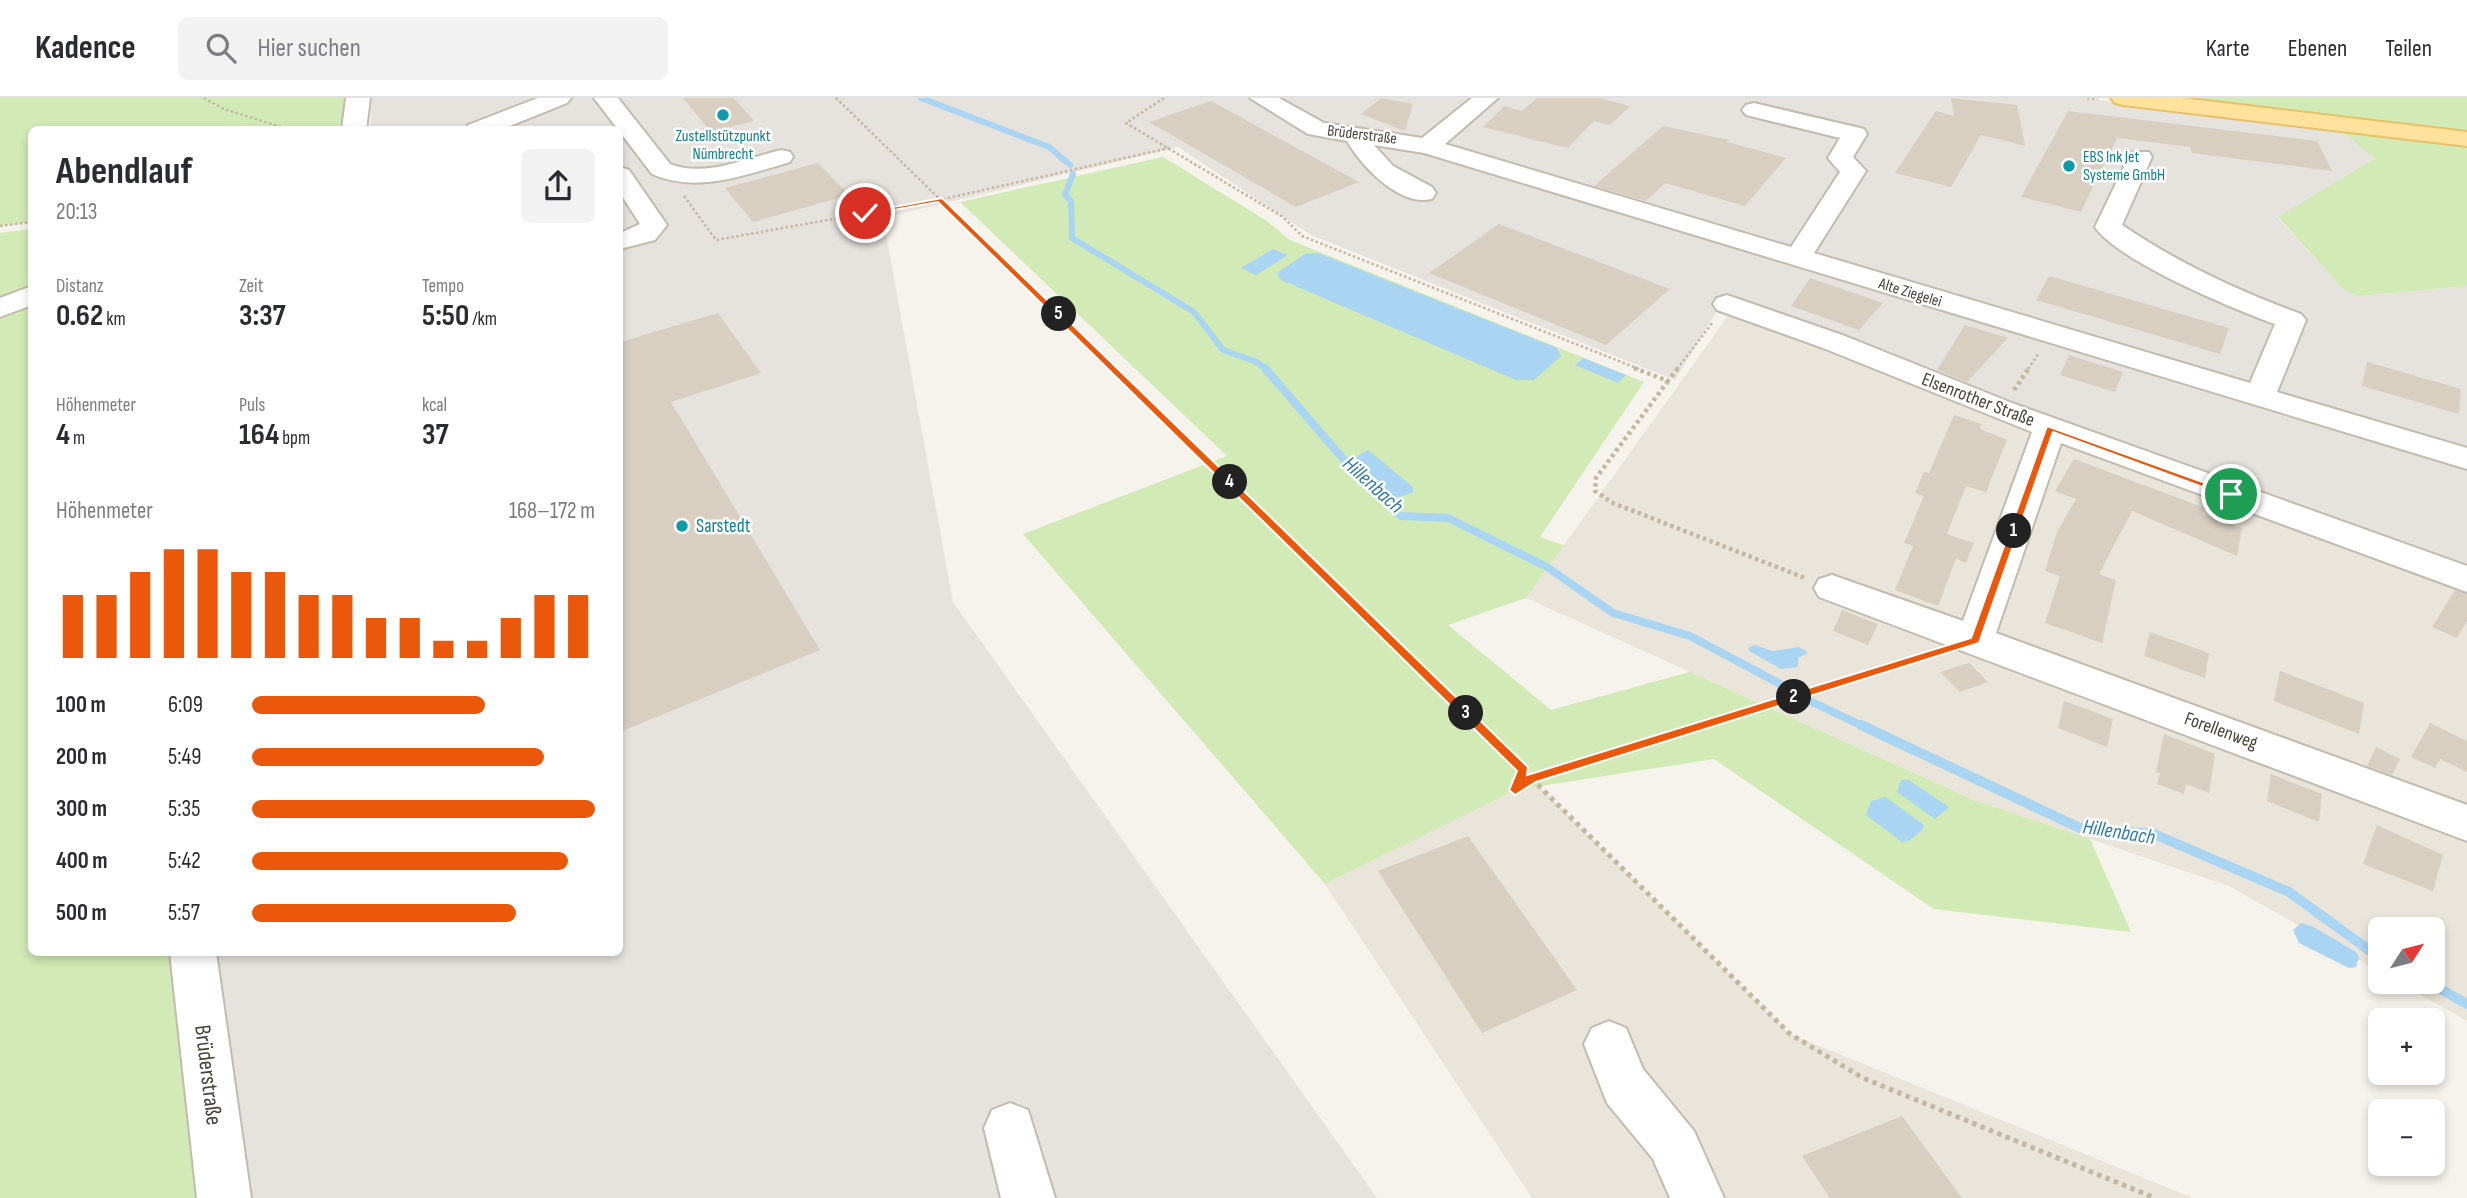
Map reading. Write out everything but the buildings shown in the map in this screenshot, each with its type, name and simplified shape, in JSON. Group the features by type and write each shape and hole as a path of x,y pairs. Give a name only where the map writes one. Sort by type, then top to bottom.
{"main road":[{"path":"2123,98 2467,139"}],"street":[{"path":"354,126 358,98"},
{"path":"492,126 559,98"},
{"path":"606,98 661,169 668,174 715,175 781,157"},
{"name":"Brüderstraße","path":"1262,98 1309,126 1357,137 1427,146"},
{"path":"1427,146 1486,98"},
{"path":"1754,110 1855,134 1840,158 1853,171 1797,258"},
{"path":"1357,137 1370,161 1394,179 1423,193"},
{"name":"Alte Ziegelei","path":"1427,146 2467,459"},
{"path":"2140,157 2108,227 2142,252 2236,300 2291,320 2260,396"},
{"path":"623,179 654,225 645,234 623,240"},
{"path":"0,308 28,297"},
{"name":"Elsenrother Straße","path":"1727,304 1834,342 2001,410 2467,579"},
{"path":"1975,640 2050,428"},
{"name":"Forellenweg","path":"1832,589 2467,823"},
{"name":"Brüderstraße","path":"194,956 224,1198"},
{"path":"1609,1044 1616,1071 1626,1092 1673,1144 1697,1198"},
{"path":"1010,1128 1028,1198"}],"path":[{"path":"204,98 224,109 278,126"},
{"path":"836,98 1523,770 1515,790 1532,779 1975,640"},
{"path":"1164,98 1126,123 1283,217 1302,236 1668,381"},
{"path":"668,174 716,240 939,200 1170,148"},
{"path":"0,226 28,222"},
{"path":"1727,304 1597,478 1595,491 1614,503 1832,589"},
{"path":"2001,410 2051,335"},
{"path":"1532,779 1790,1034 1863,1078 2155,1198"}],"shaded area":[{"path":"372,98 2082,98 2340,130 2376,157 2278,218 2344,290 2361,296 2467,286 2467,575 1724,299 1675,380 1311,235 1178,147 883,218 953,602 1377,1198 239,1198 201,956 623,956 623,126 370,126"},
{"path":"1730,313 2467,577 2467,1021 2419,994 2445,994 2445,917 2368,917 2368,965 2229,886 1974,800 1526,598"},
{"path":"1532,779 1790,1034 2193,1198 1532,1198 1325,884"}],"green space":[{"path":"0,98 357,98 352,126 28,126 28,222 0,226"},
{"path":"2173,98 2467,98 2467,132"},
{"path":"2340,130 2467,146 2467,286 2360,296 2344,290 2278,217 2375,158"},
{"path":"1163,157 1267,221 1290,240 1644,382 1540,537 1564,545 1526,598 1448,625 1551,710 1690,672 1974,800 2090,839 2131,932 1934,909 1714,759 1515,790 1325,884 1023,534 1227,456 960,202"},
{"path":"28,229 28,293 0,305 0,233"},
{"path":"28,304 28,956 194,956 228,1198 0,1198 0,316"}],"water":[{"path":"1273,249 1288,255 1256,275 1241,268"},
{"path":"1318,253 1557,348 1561,356 1534,380 1516,380 1281,280 1277,273 1305,254"},
{"path":"1583,358 1626,375 1618,383 1575,365"},
{"path":"1368,450 1413,487 1413,492 1400,497 1390,497 1356,457"},
{"path":"1754,645 1773,651 1799,647 1808,653 1798,658 1798,667 1781,669 1749,651 1749,647"},
{"path":"1901,780 1909,780 1949,807 1935,819 1897,792"},
{"path":"1885,797 1923,824 1923,829 1910,840 1902,842 1866,815 1871,801"},
{"path":"2301,923 2312,926 2356,952 2359,957 2356,967 2349,968 2299,943 2293,930"}],"waterway":[{"name":"Hillenbach","path":"921,98 1049,147 1070,165"},
{"name":"Hillenbach","path":"1073,174 1065,195 1071,201 1072,238 1194,312 1223,350 1257,362 1266,369"},
{"name":"Hillenbach","path":"1266,369 1363,482 1401,516 1448,518 1547,567 1613,613 1690,636 1784,686"},
{"name":"Hillenbach","path":"1812,702 1865,727"},
{"name":"Hillenbach","path":"1861,725 2080,828 2154,834 2289,892 2368,949"},
{"name":"Hillenbach","path":"2445,992 2467,1004"}],"place":[{"name":"Zustellstützpunkt Nümbrecht","path":"723,115"},
{"name":"EBS Ink Jet Systeme GmbH","path":"2069,166"},
{"name":"Sarstedt","path":"682,526"}],"route":[{"path":"865,213 939,200 1043,298 1523,770 1515,790 1532,779 1975,640 2050,428 2231,494"}]}
